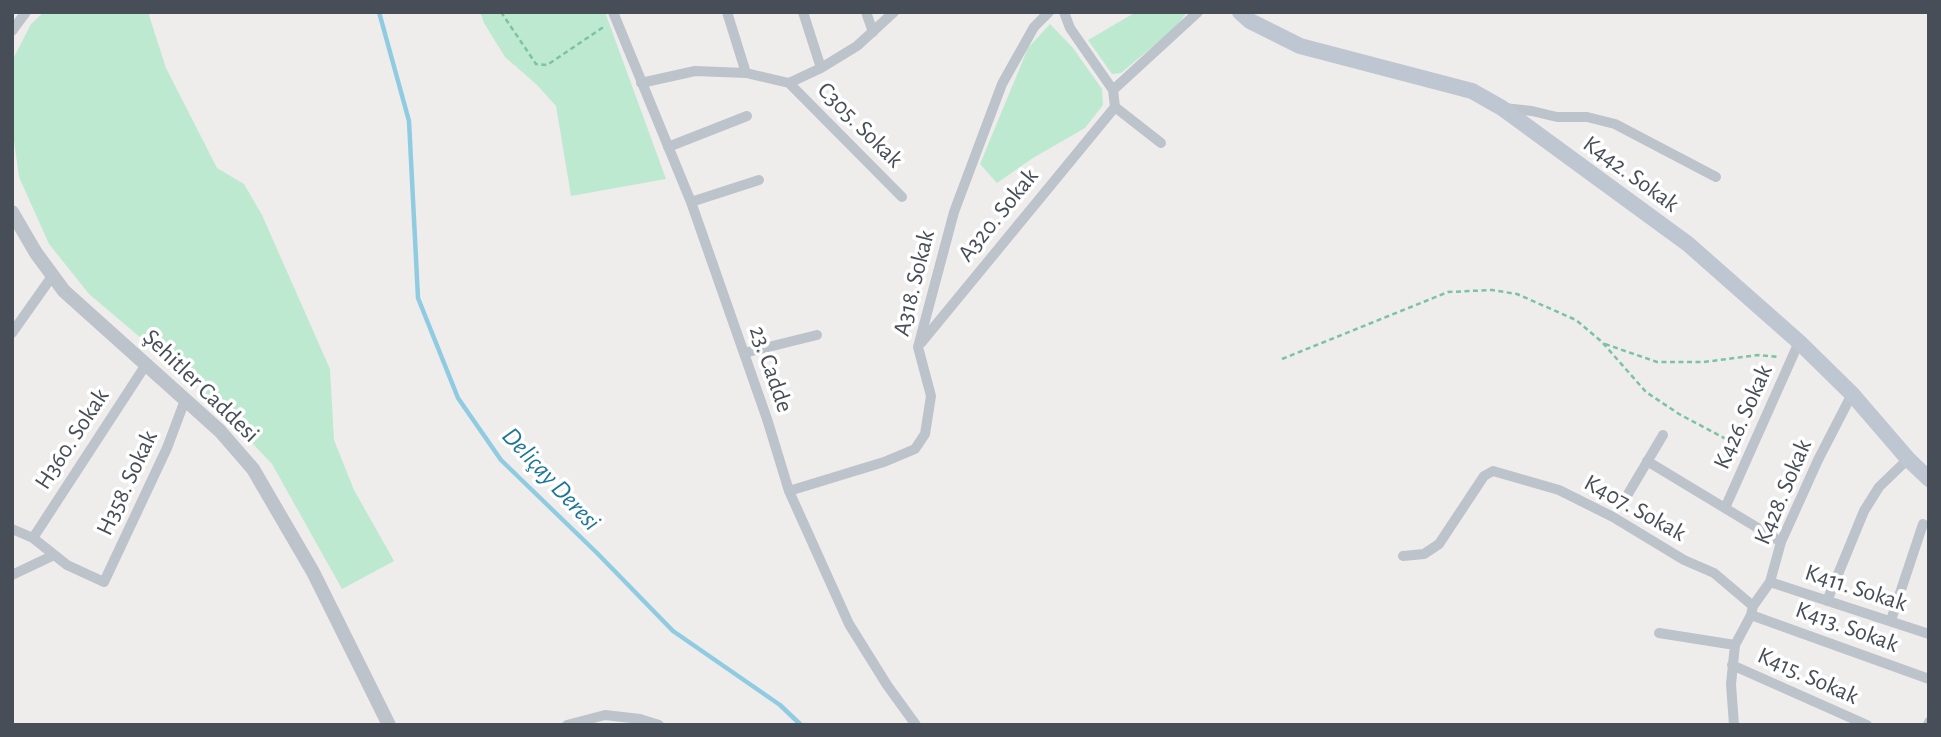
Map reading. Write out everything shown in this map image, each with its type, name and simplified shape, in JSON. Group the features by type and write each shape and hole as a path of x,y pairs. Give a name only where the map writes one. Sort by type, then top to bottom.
{"main road":[{"name":"K442. Sokak","path":"1240,12 1250,21 1300,46 1472,91 1502,108 1688,244 1799,342 1852,394 1908,459 1929,479"}],"street":[{"path":"12,30 26,12"},
{"path":"727,12 746,73"},
{"path":"803,12 821,68"},
{"path":"866,12 873,32"},
{"path":"641,83 695,72 746,73 789,83 821,68 857,46 894,12"},
{"name":"A318. Sokak","path":"789,491 884,463 915,449 925,434 931,396 918,347 954,212 1002,84 1034,27 1049,12"},
{"path":"1064,12 1070,27 1113,90 1115,107 1161,143"},
{"path":"1113,90 1198,12"},
{"name":"23. Cadde","path":"614,16 691,202 789,491 849,624 916,725"},
{"name":"C305. Sokak","path":"789,83 902,197"},
{"name":"A320. Sokak","path":"918,347 1115,107"},
{"path":"1502,108 1557,117 1587,117 1615,124 1716,177"},
{"path":"668,146 747,116"},
{"path":"691,202 759,180"},
{"name":"Şehitler Caddesi","path":"12,212 36,253 64,291 220,430 253,469 313,572 389,725"},
{"path":"12,333 52,275"},
{"path":"744,353 817,335"},
{"name":"K426. Sokak","path":"1725,508 1799,342"},
{"name":"H360. Sokak","path":"33,538 147,363"},
{"name":"K428. Sokak","path":"1752,611 1770,582 1781,542 1818,460 1852,394"},
{"name":"H358. Sokak","path":"54,555 67,565 104,582 167,448 186,400"},
{"path":"1628,494 1663,435"},
{"path":"1827,601 1864,512 1879,487 1908,459"},
{"path":"1647,461 1781,542"},
{"name":"K407. Sokak","path":"1403,556 1424,554 1439,544 1484,476 1493,471 1559,490 1613,517 1684,560 1714,573 1752,611"},
{"path":"1891,620 1923,524"},
{"path":"12,529 33,538 54,555 12,575"},
{"name":"K411. Sokak","path":"1770,582 1929,634"},
{"path":"1734,725 1732,665 1735,645 1752,611"},
{"name":"K413. Sokak","path":"1752,611 1929,679"},
{"path":"1660,633 1735,645"},
{"name":"K415. Sokak","path":"1732,665 1867,725"},
{"path":"567,725 605,715 640,719 659,725"}],"path":[{"path":"501,12 536,64 547,65 614,16"},
{"path":"1282,359 1448,292 1492,290 1517,294 1576,320 1602,342 1646,392 1679,414 1750,452"},
{"path":"1602,342 1657,362 1704,362 1758,355 1791,359"}],"green space":[{"path":"44,12 148,12 166,68 217,168 244,184 262,215 330,369 334,440 354,490 394,561 342,589 272,464 200,388 89,294 49,244 19,177 12,126 12,61 31,24"},
{"path":"480,12 605,12 666,179 571,196 556,106 505,57"},
{"path":"1136,12 1187,12 1175,28 1121,73 1112,74 1088,40"},
{"path":"1050,24 1073,48 1102,89 1103,105 1085,128 1033,158 997,183 980,164 1028,48"}],"waterway":[{"name":"Deliçay Deresi","path":"379,12 409,121 418,298 458,398 501,460 673,631 780,705 801,725"}]}
